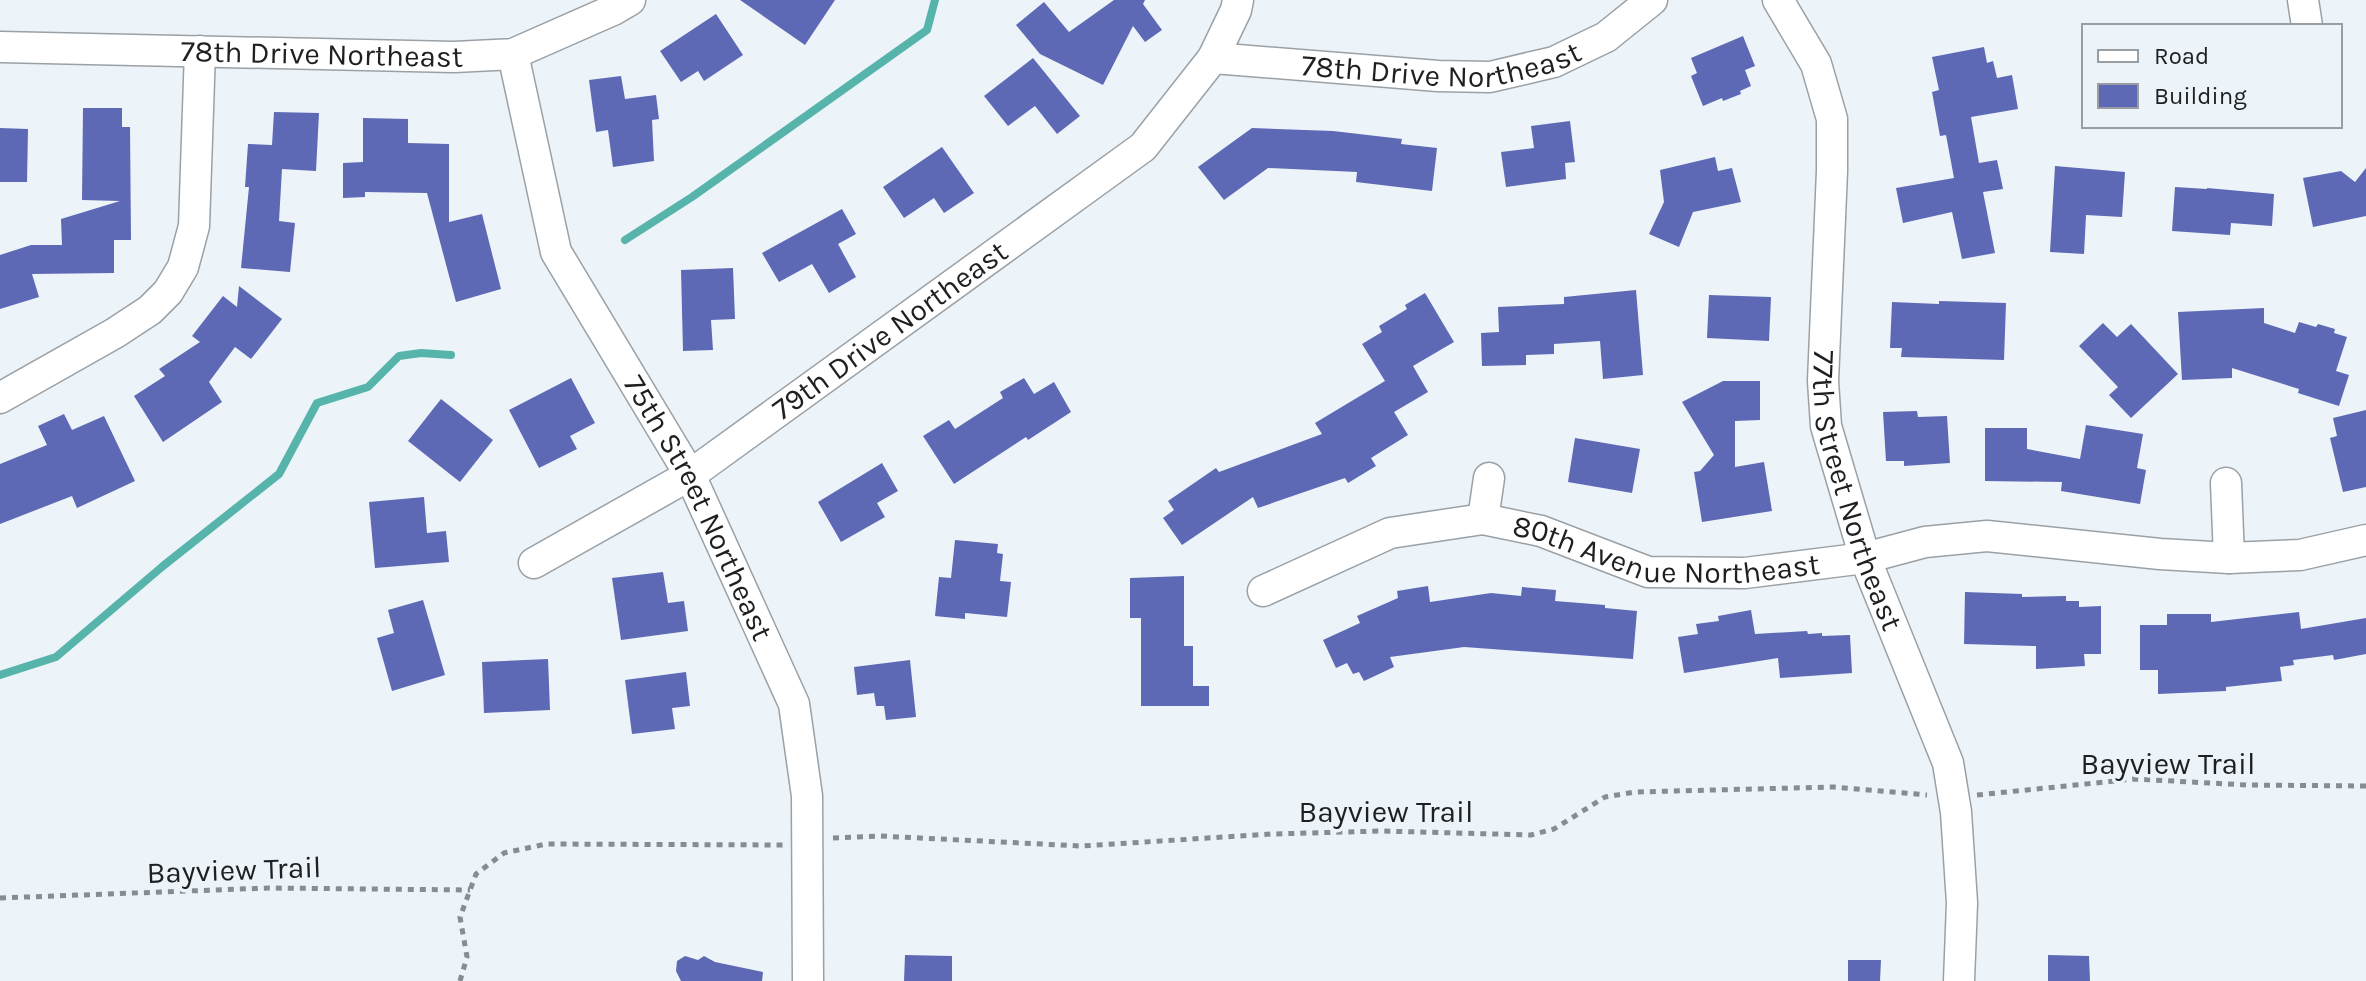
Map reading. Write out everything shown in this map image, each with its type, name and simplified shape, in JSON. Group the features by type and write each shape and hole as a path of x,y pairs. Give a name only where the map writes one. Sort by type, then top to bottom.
{"street":[{"name":"78th Drive Northeast","path":"0,47 454,57 513,54 630,0"},
{"name":"79th Drive Northeast","path":"534,563 690,475 1143,147 1213,58 1238,0"},
{"name":"78th Drive Northeast","path":"1213,58 1438,76 1490,77 1554,62 1606,37 1652,0"},
{"name":"77th Street Northeast","path":"1778,0 1816,64 1832,119 1823,381 1826,426 1865,558 1948,763 1956,812 1962,903 1959,981"},
{"path":"2303,0 2307,24"},
{"path":"0,398 150,310 168,292 183,267 194,226 200,51"},
{"name":"75th Street Northeast","path":"513,54 556,252 690,475 794,704 807,796 808,981"},
{"name":"80th Avenue Northeast","path":"1483,519 1489,478"},
{"path":"2226,483 2229,558"},
{"name":"80th Avenue Northeast","path":"1263,591 1390,533 1483,519 1541,531 1648,572 1745,573 1865,558 1925,542 1987,536 2229,558 2300,555 2366,540"}],"path":[{"name":"Bayview Trail","path":"1971,796 2135,779 2247,785 2366,786"},
{"name":"Bayview Trail","path":"834,838 880,836 1081,846 1272,834 1382,831 1531,835 1554,829 1605,797 1635,792 1834,787 1927,795"},
{"path":"460,981 467,957 460,917 476,874 504,853 546,844 780,846"},
{"name":"Bayview Trail","path":"0,898 269,888 470,890"}],"building":[{"path":"740,0 835,0 805,45"},
{"path":"1114,0 1145,0 1143,4 1162,30 1145,42 1133,26 1103,85 1040,54 1016,25 1044,2 1069,32"},
{"path":"716,14 743,55 704,81 698,71 681,82 660,51"},
{"path":"1743,36 1755,66 1745,70 1751,86 1740,91 1741,94 1703,106 1691,76 1697,73 1691,58"},
{"path":"1984,47 1987,63 1993,61 1997,78 2012,75 2018,109 1971,117 1979,163 1997,160 2003,189 1983,192 1995,253 1962,259 1952,212 1903,223 1896,188 1954,178 1946,135 1940,136 1932,92 1939,90 1932,57"},
{"path":"1033,58 1080,116 1057,134 1035,106 1008,126 984,96"},
{"path":"621,76 625,99 656,95 659,119 652,120 654,161 613,167 608,130 596,132 589,80"},
{"path":"83,108 122,108 122,127 130,127 131,240 114,240 114,273 32,274 39,297 0,309 0,255 31,245 62,245 61,219 120,201 82,200"},
{"path":"274,112 319,113 316,171 282,169 279,221 295,223 290,272 241,268 249,187 245,187 248,144 272,145"},
{"path":"363,118 408,119 408,143 449,144 449,222 482,214 501,289 456,302 427,193 365,192 365,197 343,198 343,163 363,162"},
{"path":"1570,121 1575,162 1565,163 1566,179 1506,187 1501,152 1534,148 1531,126"},
{"path":"0,128 28,129 27,182 0,182"},
{"path":"1252,128 1333,131 1402,139 1401,144 1437,148 1432,191 1356,182 1357,172 1268,168 1224,200 1198,167"},
{"path":"942,147 974,193 944,213 934,198 904,218 883,187"},
{"path":"1715,157 1718,171 1732,168 1741,202 1693,212 1679,247 1649,234 1664,202 1660,170"},
{"path":"2055,166 2125,172 2122,217 2086,215 2084,254 2050,252"},
{"path":"2366,168 2366,216 2313,227 2303,178 2341,171 2355,182"},
{"path":"2175,187 2274,194 2272,226 2231,223 2230,235 2172,231"},
{"path":"842,209 856,234 838,244 856,277 829,293 812,264 779,282 762,253"},
{"path":"733,268 735,319 711,320 713,350 683,351 681,270"},
{"path":"239,286 282,319 251,359 235,347 209,382 222,402 163,442 134,396 165,376 159,369 200,342 192,336 223,296 237,307"},
{"path":"1636,290 1643,375 1603,379 1600,341 1554,344 1554,354 1526,355 1526,365 1482,366 1481,333 1499,332 1498,307 1564,304 1564,297"},
{"path":"1425,293 1454,342 1413,366 1428,392 1394,412 1408,435 1371,458 1376,466 1348,483 1345,478 1258,508 1253,497 1182,545 1163,518 1174,510 1168,501 1216,468 1219,472 1322,434 1315,423 1385,381 1362,344 1382,332 1379,326 1407,309 1405,305"},
{"path":"1709,295 1771,297 1769,341 1707,338"},
{"path":"1939,301 2006,303 2004,360 1901,357 1902,348 1890,348 1892,302 1939,304"},
{"path":"2264,308 2264,323 2295,333 2299,322 2316,327 2318,324 2347,337 2336,371 2349,375 2339,406 2298,393 2299,389 2232,368 2232,378 2182,380 2178,312"},
{"path":"2103,323 2117,337 2131,324 2178,374 2131,418 2109,395 2118,387 2079,346"},
{"path":"571,378 595,423 570,436 577,449 539,468 509,410"},
{"path":"1024,378 1034,394 1054,382 1071,412 954,484 923,436 949,420 955,429 1003,398 1000,392"},
{"path":"1723,381 1760,381 1760,420 1735,421 1735,467 1764,462 1772,511 1702,522 1694,472 1700,471 1714,455 1682,402"},
{"path":"441,399 493,440 460,482 408,441"},
{"path":"2366,410 2366,487 2343,492 2330,438 2337,436 2333,418"},
{"path":"1917,411 1918,417 1947,416 1950,463 1904,466 1904,461 1886,461 1883,412"},
{"path":"64,414 72,430 104,416 135,481 77,508 72,496 0,524 0,464 47,445 38,426"},
{"path":"2086,425 2143,434 2137,468 2146,470 2140,504 2061,491 2062,482 1985,481 1985,428 2027,428 2027,449 2080,459"},
{"path":"1575,438 1640,449 1632,493 1568,482"},
{"path":"882,463 898,491 877,503 885,517 841,542 818,502"},
{"path":"424,497 427,533 446,531 449,562 375,568 369,502"},
{"path":"955,540 998,544 997,553 1003,554 1000,581 1011,582 1007,617 965,613 965,619 935,616 939,577 951,578"},
{"path":"663,572 668,603 684,601 688,631 621,640 612,578"},
{"path":"1184,576 1184,646 1193,646 1193,686 1209,686 1209,706 1141,706 1141,618 1130,618 1130,578"},
{"path":"1428,586 1430,602 1491,593 1521,596 1522,587 1556,590 1555,601 1637,611 1633,659 1464,647 1390,657 1394,667 1364,681 1359,672 1353,674 1347,663 1336,668 1323,640 1360,623 1357,616 1398,598 1397,591"},
{"path":"1965,592 2022,594 2022,597 2066,596 2066,601 2079,601 2079,607 2101,606 2101,654 2084,654 2085,666 2036,669 2036,646 1964,644"},
{"path":"423,600 445,675 392,691 377,638 394,633 388,610"},
{"path":"1751,610 1755,634 1807,631 1808,634 1822,633 1822,636 1850,635 1852,673 1780,678 1778,658 1684,673 1678,637 1698,634 1696,624 1719,621 1718,616"},
{"path":"2299,612 2301,629 2366,618 2366,654 2334,660 2333,655 2293,660 2294,665 2280,667 2282,681 2226,687 2226,691 2158,694 2158,670 2140,670 2140,625 2167,625 2167,614 2211,614 2211,622"},
{"path":"548,659 550,710 484,713 482,662"},
{"path":"910,660 916,717 886,720 884,706 876,706 874,693 857,695 854,667"},
{"path":"686,672 690,706 672,708 675,729 632,734 625,680"},
{"path":"905,955 952,956 952,981 904,981"},
{"path":"2048,955 2089,956 2090,981 2048,981"},
{"path":"685,956 698,960 704,956 715,962 763,972 762,981 681,981 676,971 677,961"},
{"path":"1848,960 1881,960 1880,981 1848,981"}],"waterway":[{"path":"625,240 692,197 927,30 935,0"},
{"path":"0,675 56,657 163,566 279,474 317,403 368,387 399,356 421,353 451,355"}]}
